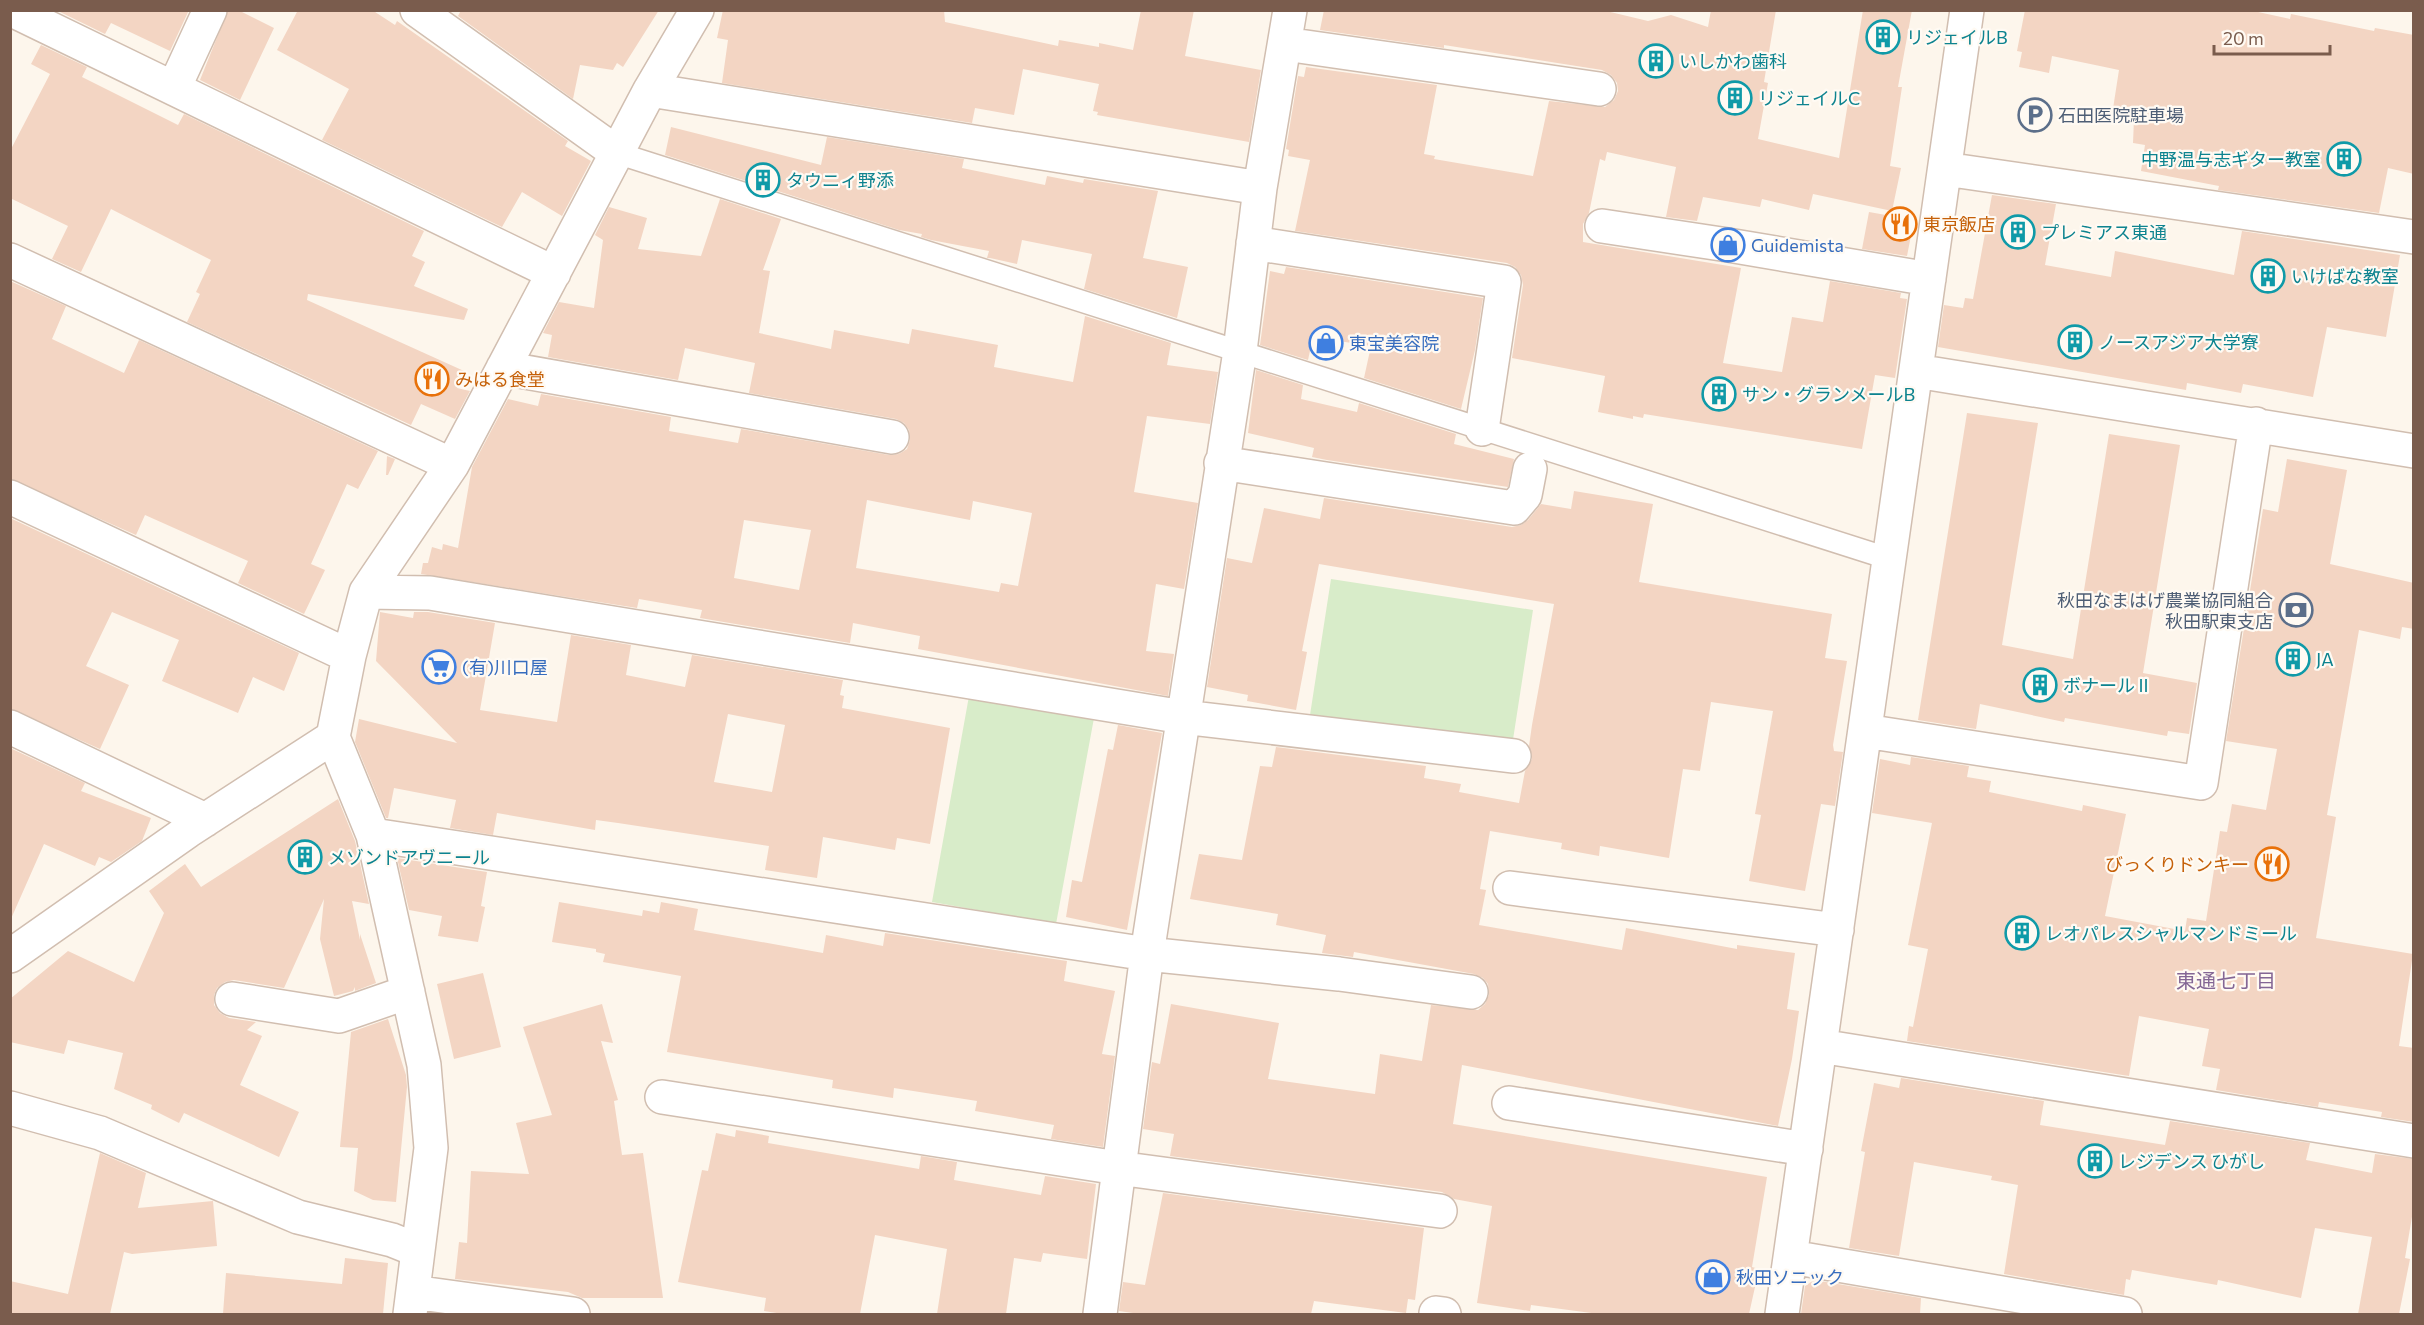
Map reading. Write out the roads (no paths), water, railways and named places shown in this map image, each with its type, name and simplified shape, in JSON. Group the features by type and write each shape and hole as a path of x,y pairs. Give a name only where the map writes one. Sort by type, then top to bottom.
{"street":[{"path":"12,10 554,273"},
{"path":"174,88 210,10"},
{"path":"417,10 617,153"},
{"path":"573,1314 411,1303 431,1149 424,1065 373,835 333,737 349,656 366,592 452,465 650,90 697,10"},
{"path":"1100,1314 1148,954 1239,351 1260,188 1290,10"},
{"path":"1782,1314 1856,806 1967,10"},
{"path":"1285,44 1599,89"},
{"path":"650,90 1260,188"},
{"path":"1945,169 2414,237"},
{"path":"1602,226 1929,279"},
{"path":"1253,243 1504,282 1482,429"},
{"path":"10,260 452,465"},
{"path":"503,368 892,437"},
{"path":"1916,371 2256,424 2414,452"},
{"path":"1865,731 2201,783 2256,424"},
{"path":"1221,463 1514,508 1525,495 1530,469"},
{"path":"10,497 349,656"},
{"path":"366,592 430,593 1183,717 1514,756"},
{"path":"10,727 205,820"},
{"path":"10,956 205,820 333,737"},
{"path":"373,835 1148,954 1339,974 1471,992"},
{"path":"1510,888 1837,930"},
{"path":"232,999 339,1016 408,992"},
{"path":"1820,1046 2414,1141"},
{"path":"662,1097 1118,1168 1440,1211"},
{"path":"1509,1103 1806,1149"},
{"path":"10,1108 100,1132 298,1217 392,1240 417,1250"},
{"path":"1791,1257 2125,1314"}],"lane":[{"path":"617,153 1890,559"}],"place":[{"name":"リジェイルB","path":"1883,37"},
{"name":"いしかわ歯科","path":"1656,61"},
{"name":"リジェイルC","path":"1735,98"},
{"name":"石田医院駐車場","path":"2035,115"},
{"name":"中野温与志ギター教室","path":"2344,159"},
{"name":"タウニィ野添","path":"763,180"},
{"name":"東京飯店","path":"1900,224"},
{"name":"プレミアス東通","path":"2018,232"},
{"name":"Guidemista","path":"1728,245"},
{"name":"いけばな教室","path":"2268,276"},
{"name":"ノースアジア大学寮","path":"2075,342"},
{"name":"東宝美容院","path":"1326,343"},
{"name":"みはる食堂","path":"432,379"},
{"name":"サン・グランメールB","path":"1719,394"},
{"name":"秋田なまはげ農業協同組合 秋田駅東支店","path":"2296,610"},
{"name":"JA","path":"2293,659"},
{"name":"(有)川口屋","path":"439,667"},
{"name":"ボナール II","path":"2040,685"},
{"name":"メゾンドアヴニール","path":"305,857"},
{"name":"びっくりドンキー","path":"2272,864"},
{"name":"レオパレスシャルマンドミール","path":"2022,933"},
{"name":"レジデンス ひがし","path":"2095,1161"},
{"name":"秋田ソニック","path":"1713,1277"}],"district":[{"name":"東通七丁目","path":"2226,980"}]}
